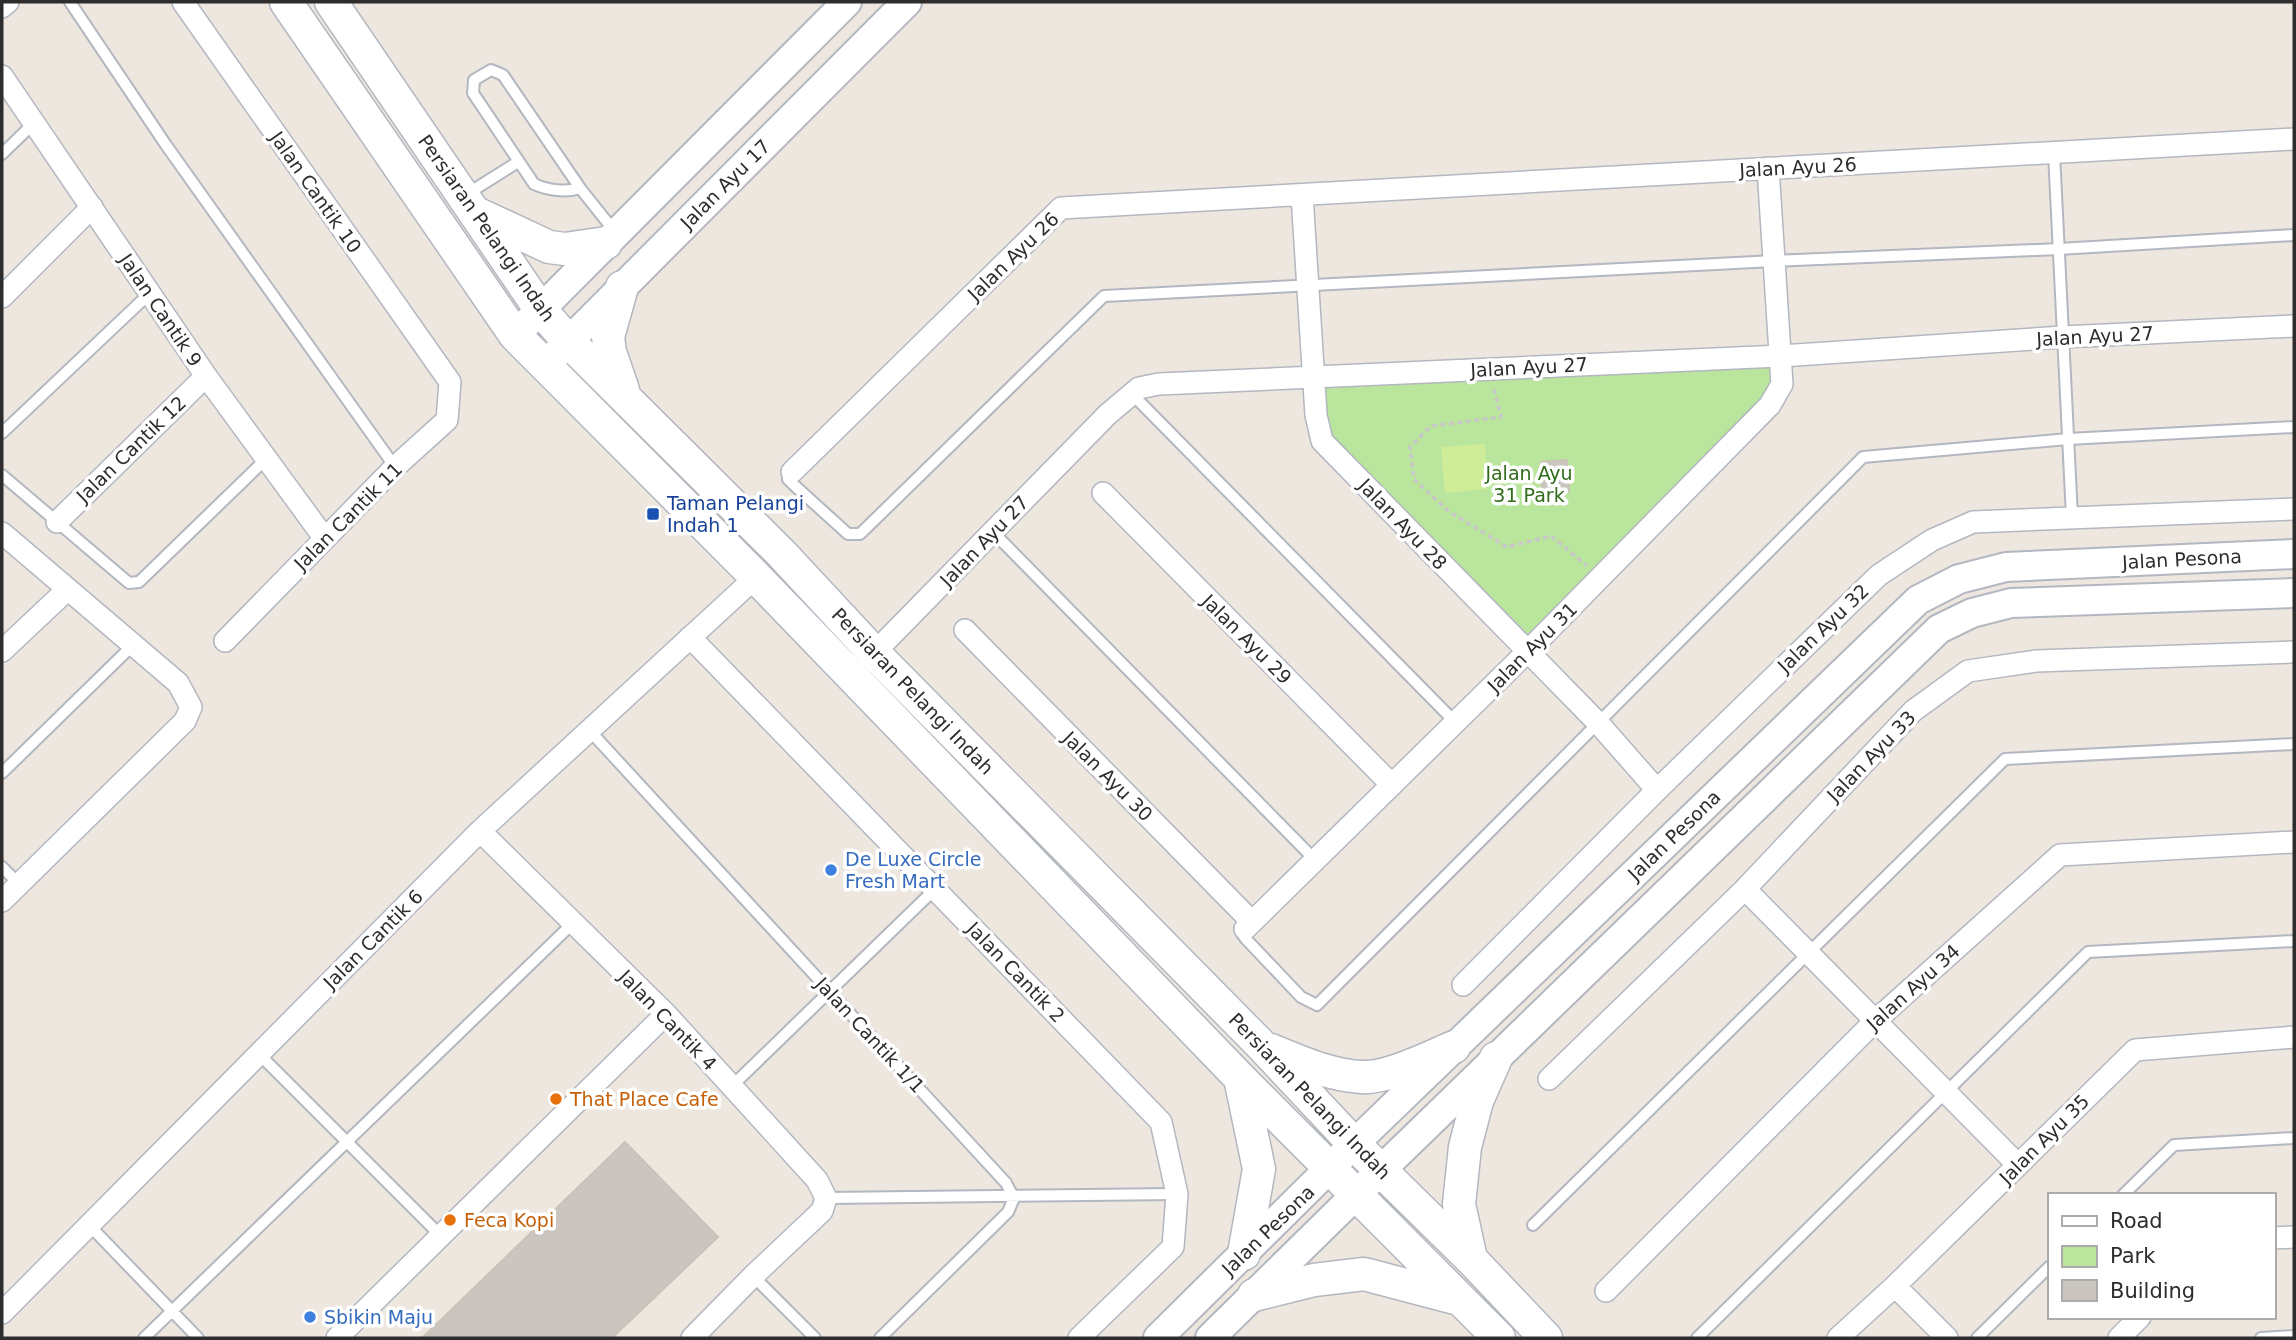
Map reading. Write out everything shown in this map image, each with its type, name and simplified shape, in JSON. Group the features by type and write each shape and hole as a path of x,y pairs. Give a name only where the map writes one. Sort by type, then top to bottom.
{"main road":[{"name":"Persiaran Pelangi Indah","path":"286,2 515,335 756,577 1240,1078 1499,1338"},
{"name":"Persiaran Pelangi Indah","path":"331,2 540,309 568,341 765,537 874,653 1546,1338"},
{"path":"470,204 548,247 565,249 611,238"},
{"path":"622,287 608,337 610,352 625,397"},
{"path":"756,577 768,566 770,555 765,537"},
{"path":"1261,1045 1314,1068 1363,1078 1400,1070 1454,1047"},
{"path":"1471,1259 1459,1204 1465,1147 1477,1101 1496,1058"},
{"path":"1240,1078 1259,1169 1244,1254"},
{"path":"1254,1295 1314,1280 1364,1274 1464,1301"}],"street":[{"path":"2,7 8,2"},
{"name":"Jalan Cantik 10","path":"183,2 450,382"},
{"path":"515,335 847,2"},
{"name":"Jalan Ayu 17","path":"544,366 907,2"},
{"name":"Jalan Cantik 9","path":"2,76 206,376 325,540"},
{"name":"Jalan Ayu 26","path":"792,472 1061,208 2294,139"},
{"name":"Jalan Ayu 31","path":"1249,926 1527,652 1770,405 1782,384 1768,168"},
{"path":"1302,195 1315,377"},
{"path":"2,297 92,207"},
{"name":"Jalan Ayu 27","path":"874,653 1108,414 1139,388 1159,384 1781,356 2063,337 2294,326"},
{"name":"Jalan Cantik 12","path":"57,522 206,376"},
{"name":"Jalan Ayu 28","path":"1315,377 1316,415 1322,441 1599,724 1657,790"},
{"name":"Jalan Cantik 11","path":"225,641 396,467 447,420 450,382"},
{"name":"Jalan Ayu 29","path":"1103,493 1392,785"},
{"name":"Jalan Ayu 32","path":"1463,985 1657,790 1879,575 1932,540 1973,522 2294,509"},
{"path":"2,533 177,683 191,707 185,721 2,901"},
{"name":"Jalan Pesona","path":"1158,1338 1331,1169 1354,1143 1917,600 1959,579 2006,567 2294,554"},
{"name":"Jalan Cantik 6","path":"2,1313 480,831 756,577"},
{"path":"2,651 68,589"},
{"name":"Jalan Pesona","path":"1210,1338 1939,629 1972,613 2011,603 2294,593"},
{"name":"Jalan Ayu 30","path":"965,631 1249,926"},
{"name":"Jalan Cantik 2","path":"690,637 1161,1122 1177,1194 1173,1247 1079,1338"},
{"name":"Jalan Ayu 33","path":"1549,1079 1745,889 1913,711 1968,671 2036,661 2294,652"},
{"name":"Jalan Cantik 4","path":"480,831 666,1014 817,1181 826,1198"},
{"name":"Jalan Ayu 34","path":"1606,1291 1875,1021 2060,855 2294,842"},
{"path":"1745,889 2018,1165"},
{"path":"337,1338 666,1014"},
{"name":"Jalan Ayu 35","path":"1838,1338 1895,1286 2135,1050 2294,1037"},
{"path":"692,1338 822,1211 826,1198"},
{"path":"2275,1238 2294,1237"},
{"path":"1895,1286 1947,1338"},
{"path":"2119,1338 2138,1319"}],"lane":[{"path":"70,2 166,145 396,467"},
{"path":"580,188 572,191 542,188 534,184 473,93 474,80 491,70 503,75 580,188 611,238"},
{"path":"2,154 34,124"},
{"path":"2054,153 2072,517"},
{"path":"470,204 518,162"},
{"path":"792,472 788,479 795,486 848,534 860,534 1104,296 2294,235"},
{"path":"2,433 150,293"},
{"path":"1132,394 1456,723"},
{"path":"1249,926 1243,935 1246,939 1301,997 1317,1005 1863,457 2068,439 2294,427"},
{"path":"2,475 129,583 139,582 266,459"},
{"path":"993,532 1315,860"},
{"path":"2,773 133,645"},
{"name":"Jalan Cantik 1/1","path":"590,731 1006,1183 1014,1198"},
{"path":"1533,1225 2005,759 2294,744"},
{"path":"2,867 19,884"},
{"path":"732,1086 935,889"},
{"path":"144,1338 572,924"},
{"path":"1697,1338 2088,952 2294,941"},
{"path":"259,1054 441,1236"},
{"path":"2125,1193 2174,1145 2294,1138"},
{"path":"826,1198 1014,1198 1177,1194"},
{"path":"880,1338 1007,1212 1014,1198"},
{"path":"89,1226 198,1338"},
{"path":"1977,1338 2048,1269"},
{"path":"753,1276 815,1338"},
{"path":"2261,1338 2294,1336"}],"path":[{"path":"1491,369 1501,417 1431,426 1410,447 1414,479 1448,511 1507,547 1551,536 1576,555"}],"green space":[{"name":"Jalan Ayu 31 Park","path":"1775,365 1776,381 1763,400 1528,641 1332,441 1324,415 1323,385"},
{"path":"1485,444 1487,489 1445,493 1441,447"}],"building":[{"path":"1567,460 1569,492 1542,493 1541,462"},
{"path":"625,1142 718,1237 612,1338 422,1338"}],"place":[{"name":"Taman Pelangi Indah 1","path":"653,514"},
{"name":"De Luxe Circle Fresh Mart","path":"831,870"},
{"name":"That Place Cafe","path":"556,1099"},
{"name":"Feca Kopi","path":"450,1220"},
{"name":"Sbikin Maju","path":"310,1317"}]}
